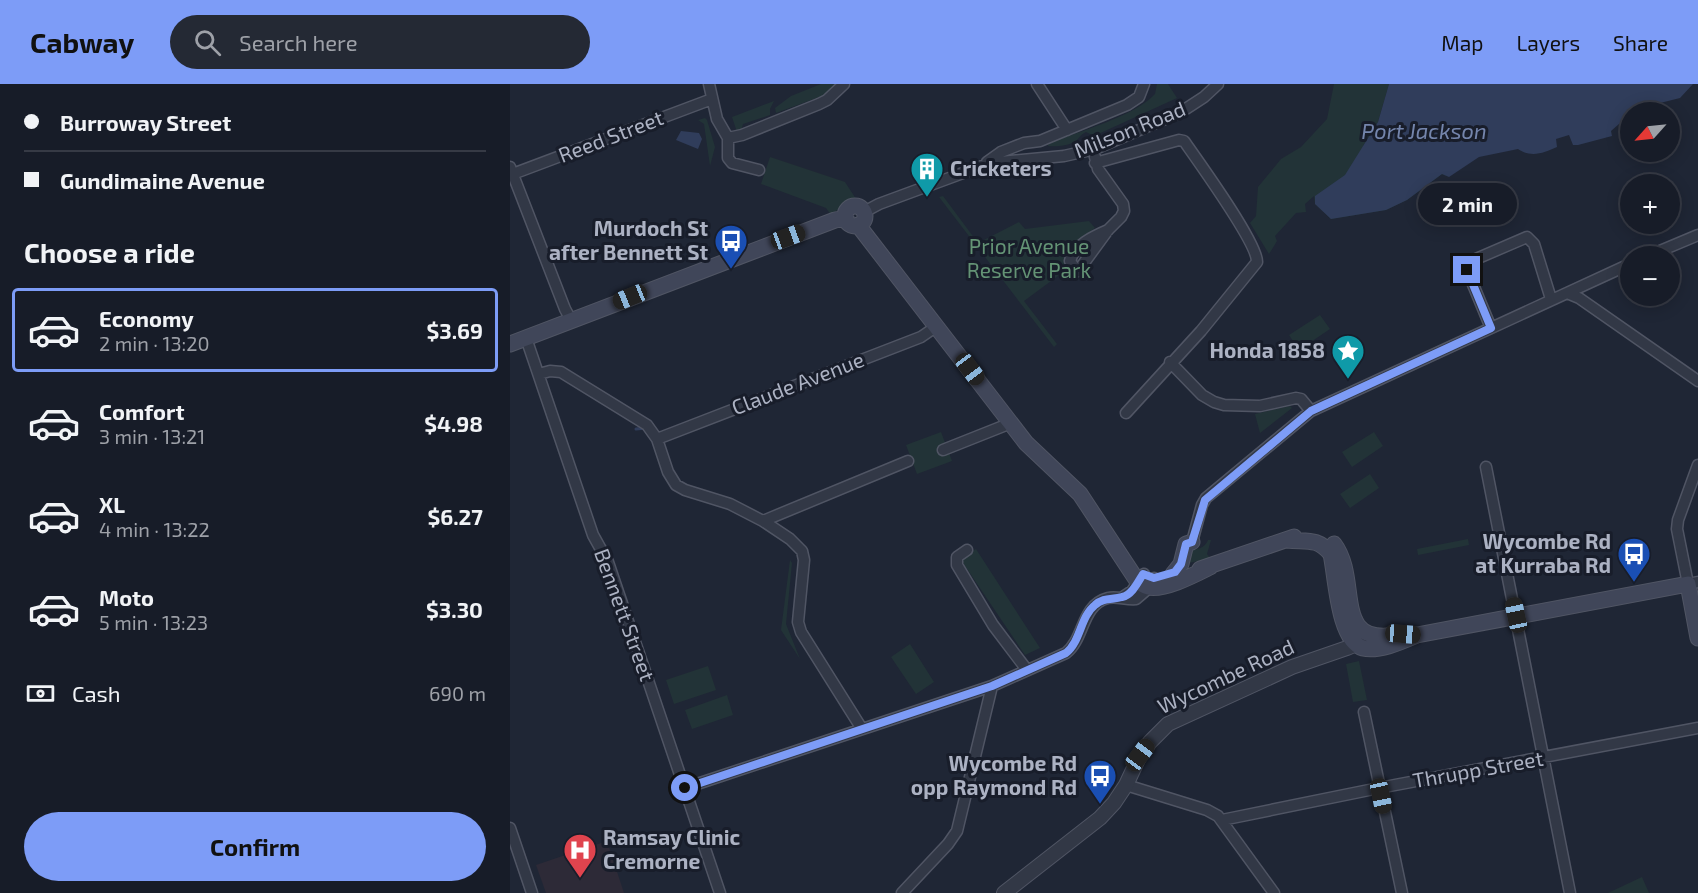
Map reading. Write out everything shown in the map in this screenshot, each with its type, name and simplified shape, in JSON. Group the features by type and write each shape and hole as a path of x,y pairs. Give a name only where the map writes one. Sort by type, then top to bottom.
{"main road":[{"path":"510,344 835,220 856,218 1030,448 1078,492 1147,580 1172,583 1302,534 1317,532 1330,539 1338,550 1344,565 1354,622 1361,639"},
{"path":"1173,574 1181,564 1186,544 1192,542"},
{"path":"1147,580 1210,567"},
{"path":"1693,583 1698,638"},
{"name":"Wycombe Road","path":"1361,639 1403,634 1417,635 1693,583"}],"street":[{"path":"709,84 717,119 728,138 728,158 732,162 759,170"},
{"path":"728,138 819,104 844,84"},
{"path":"1037,84 1067,130"},
{"path":"856,218 879,204 982,165 1000,152 1024,143 1040,141 1127,105 1139,97 1144,84"},
{"name":"Milson Road","path":"982,165 999,161 1064,156 1095,148 1181,112 1218,84"},
{"name":"Reed Street","path":"511,172 712,99"},
{"path":"1095,163 1179,140 1184,141 1257,253 1257,262 1201,331 1126,413"},
{"path":"1036,158 1040,141"},
{"path":"1095,148 1095,163 1125,207 1121,218 1108,230"},
{"path":"511,172 571,320"},
{"path":"1672,246 1698,235"},
{"path":"1491,328 1467,270 1469,262 1527,237 1534,244 1551,299"},
{"path":"1192,542 1205,500 1311,411 1620,269"},
{"path":"1567,293 1579,298 1698,381"},
{"name":"Claude Avenue","path":"657,439 921,337 937,326"},
{"name":"Bennett Street","path":"526,338 593,535 608,562 720,893"},
{"path":"1170,363 1202,395 1214,402 1224,405 1260,406 1296,398 1300,399 1311,411"},
{"path":"539,374 561,372 647,425 657,439 668,472 676,485 730,504 763,521 790,539 802,551 804,560 798,622 801,633 862,729"},
{"path":"943,450 1011,423"},
{"path":"763,521 908,461"},
{"path":"1693,583 1679,543 1678,520 1698,465"},
{"path":"1486,467 1570,893"},
{"path":"967,550 957,557 957,565 993,625 1027,670"},
{"path":"685,788 992,686 1070,650 1088,614 1097,603 1106,598 1136,599 1147,580"},
{"name":"Wycombe Road","path":"1004,893 1100,818 1126,786 1140,755 1168,724 1292,667 1361,639"},
{"path":"902,893 948,844 957,831 992,686"},
{"path":"1364,712 1402,893"},
{"name":"Thrupp Street","path":"1222,820 1698,728"},
{"path":"1126,786 1207,810 1218,816 1274,893"},
{"path":"510,828 532,893"}],"shaded area":[{"name":"Ramsay Clinic Cremorne","path":"607,841 624,893 546,893 536,865"}],"green space":[{"path":"821,84 836,84 822,96 776,113 775,108 791,96"},
{"path":"1157,84 1168,84 1177,98 1094,136 1086,132 1071,143 1048,146 1049,143 1105,123 1134,109 1155,94"},
{"path":"1334,84 1389,84 1378,122 1363,146 1442,174 1407,200 1386,210 1331,219 1315,204 1314,196 1305,204 1306,212 1296,213 1275,236 1277,241 1269,254 1250,223 1256,216 1258,187 1281,159 1301,147 1327,119"},
{"path":"774,101 770,115 743,124 741,131 737,132 732,117"},
{"path":"705,118 715,147 710,166 704,124 698,120"},
{"path":"770,157 845,182 858,202 846,203 831,215 826,208 761,184"},
{"name":"Prior Avenue Reserve Park","path":"943,196 978,243 1019,222 1025,229 1089,221 1095,228 1070,252 1065,264 1066,270 1024,301 1057,344 1054,347 939,197"},
{"path":"1320,315 1330,329 1299,350 1289,335"},
{"path":"1290,406 1292,408 1260,433 1255,414"},
{"path":"941,432 952,461 917,474 906,445"},
{"path":"1374,432 1383,446 1352,467 1342,452"},
{"path":"1370,474 1379,488 1350,508 1340,494"},
{"path":"1468,539 1469,545 1418,555 1417,549"},
{"path":"1211,540 1207,554 1211,559 1188,563 1189,550 1200,548"},
{"path":"976,549 1040,648 1025,655 963,563 962,557"},
{"path":"790,560 792,563 786,624 800,659 781,630"},
{"path":"910,644 934,682 916,694 891,657"},
{"path":"1359,661 1367,700 1353,702 1346,664"},
{"path":"708,666 716,690 674,704 666,680"},
{"path":"727,695 733,715 692,729 685,710"},
{"path":"1642,877 1649,893 1608,893"}],"water":[{"name":"Port Jackson","path":"1389,84 1693,84 1680,98 1664,102 1620,102 1620,124 1611,131 1612,136 1573,145 1569,135 1556,139 1557,147 1542,153 1533,154 1518,149 1479,157 1449,177 1442,174 1407,200 1386,210 1331,219 1315,204 1315,196 1345,175 1378,122"},
{"path":"681,131 699,133 702,139 698,149 676,140"}],"waterway":[{"path":"636,429 646,428"}],"place":[{"name":"Cricketers","path":"927,198"},
{"name":"Murdoch St after Bennett St","path":"731,270"},
{"name":"Honda 1858","path":"1348,380"},
{"name":"Wycombe Rd at Kurraba Rd","path":"1634,583"},
{"name":"Wycombe Rd opp Raymond Rd","path":"1100,805"},
{"name":"Ramsay Clinic Cremorne","path":"580,879"}],"route":[{"path":"685,788 992,686 1066,653 1073,645 1088,614 1097,603 1106,598 1123,597 1134,588 1143,574 1154,578 1172,575 1181,564 1186,544 1192,542 1205,500 1311,411 1491,328 1467,270"}]}
